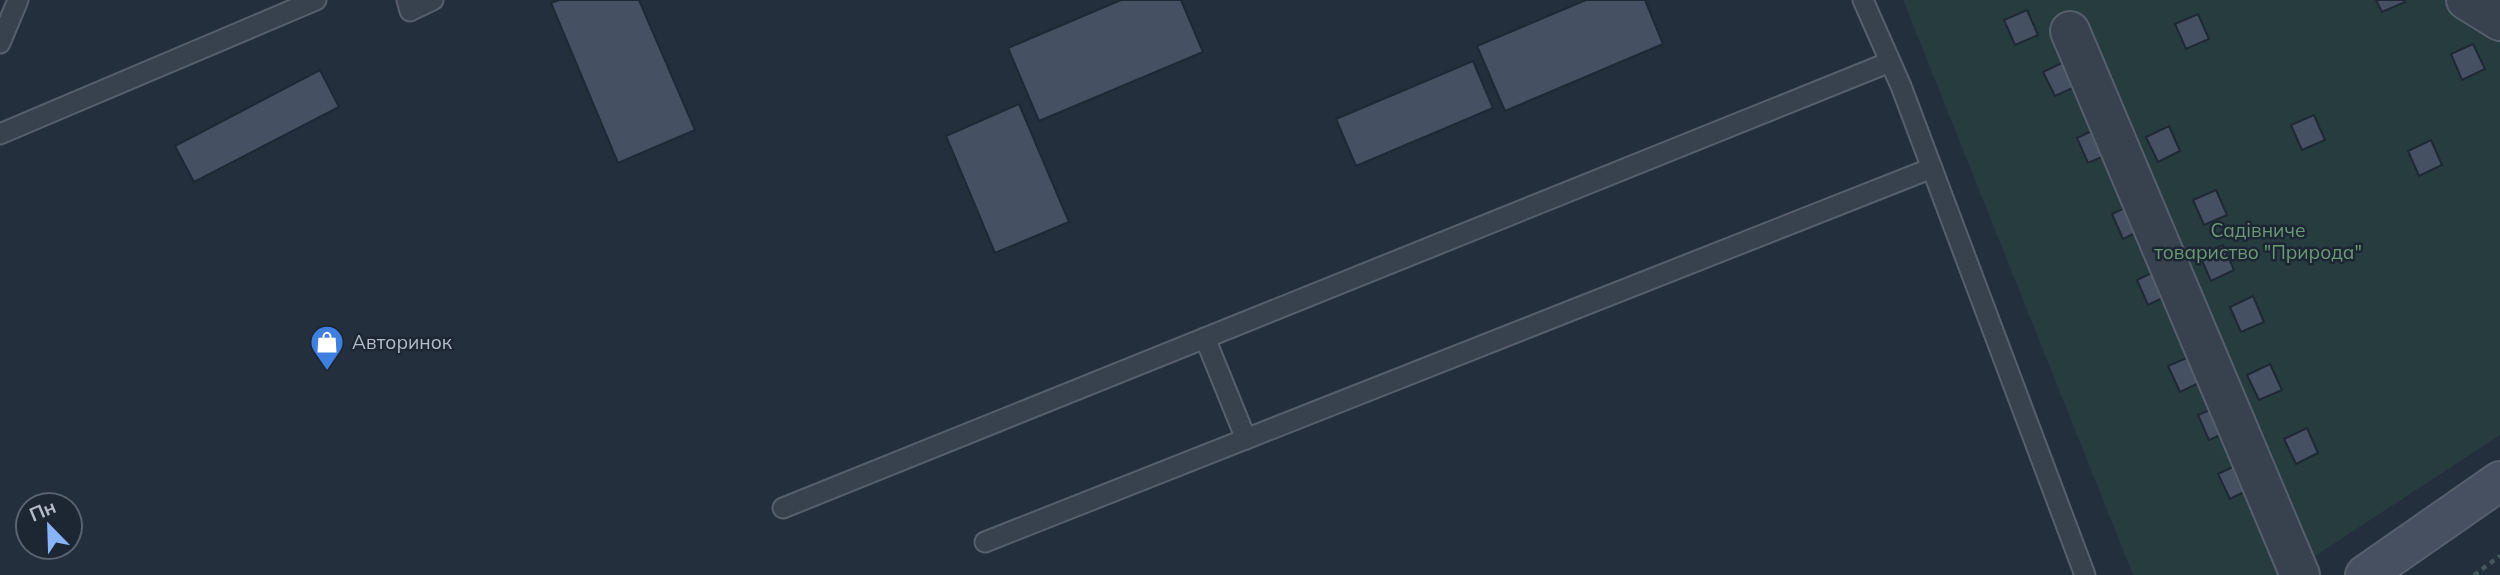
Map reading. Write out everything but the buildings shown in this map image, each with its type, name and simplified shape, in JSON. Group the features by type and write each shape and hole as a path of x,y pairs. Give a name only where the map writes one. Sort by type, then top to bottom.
{"street":[{"path":"2466,0 2500,21"},
{"path":"2070,31 2300,575"},
{"path":"2365,575 2500,481"}],"lane":[{"path":"0,43 18,0"},
{"path":"0,134 316,0"},
{"path":"407,0 410,11 433,0"},
{"path":"1863,0 1932,168 2085,575"},
{"path":"783,508 1890,62"},
{"path":"985,542 1932,168"},
{"path":"1205,338 1246,439"}],"path":[{"path":"2474,575 2500,556"}],"green space":[{"name":"Садівниче товариство \"Природа\"","path":"1903,0 2500,0 2500,435 2286,575 2133,575"}],"place":[{"name":"Авторинок","path":"327,372"}]}
